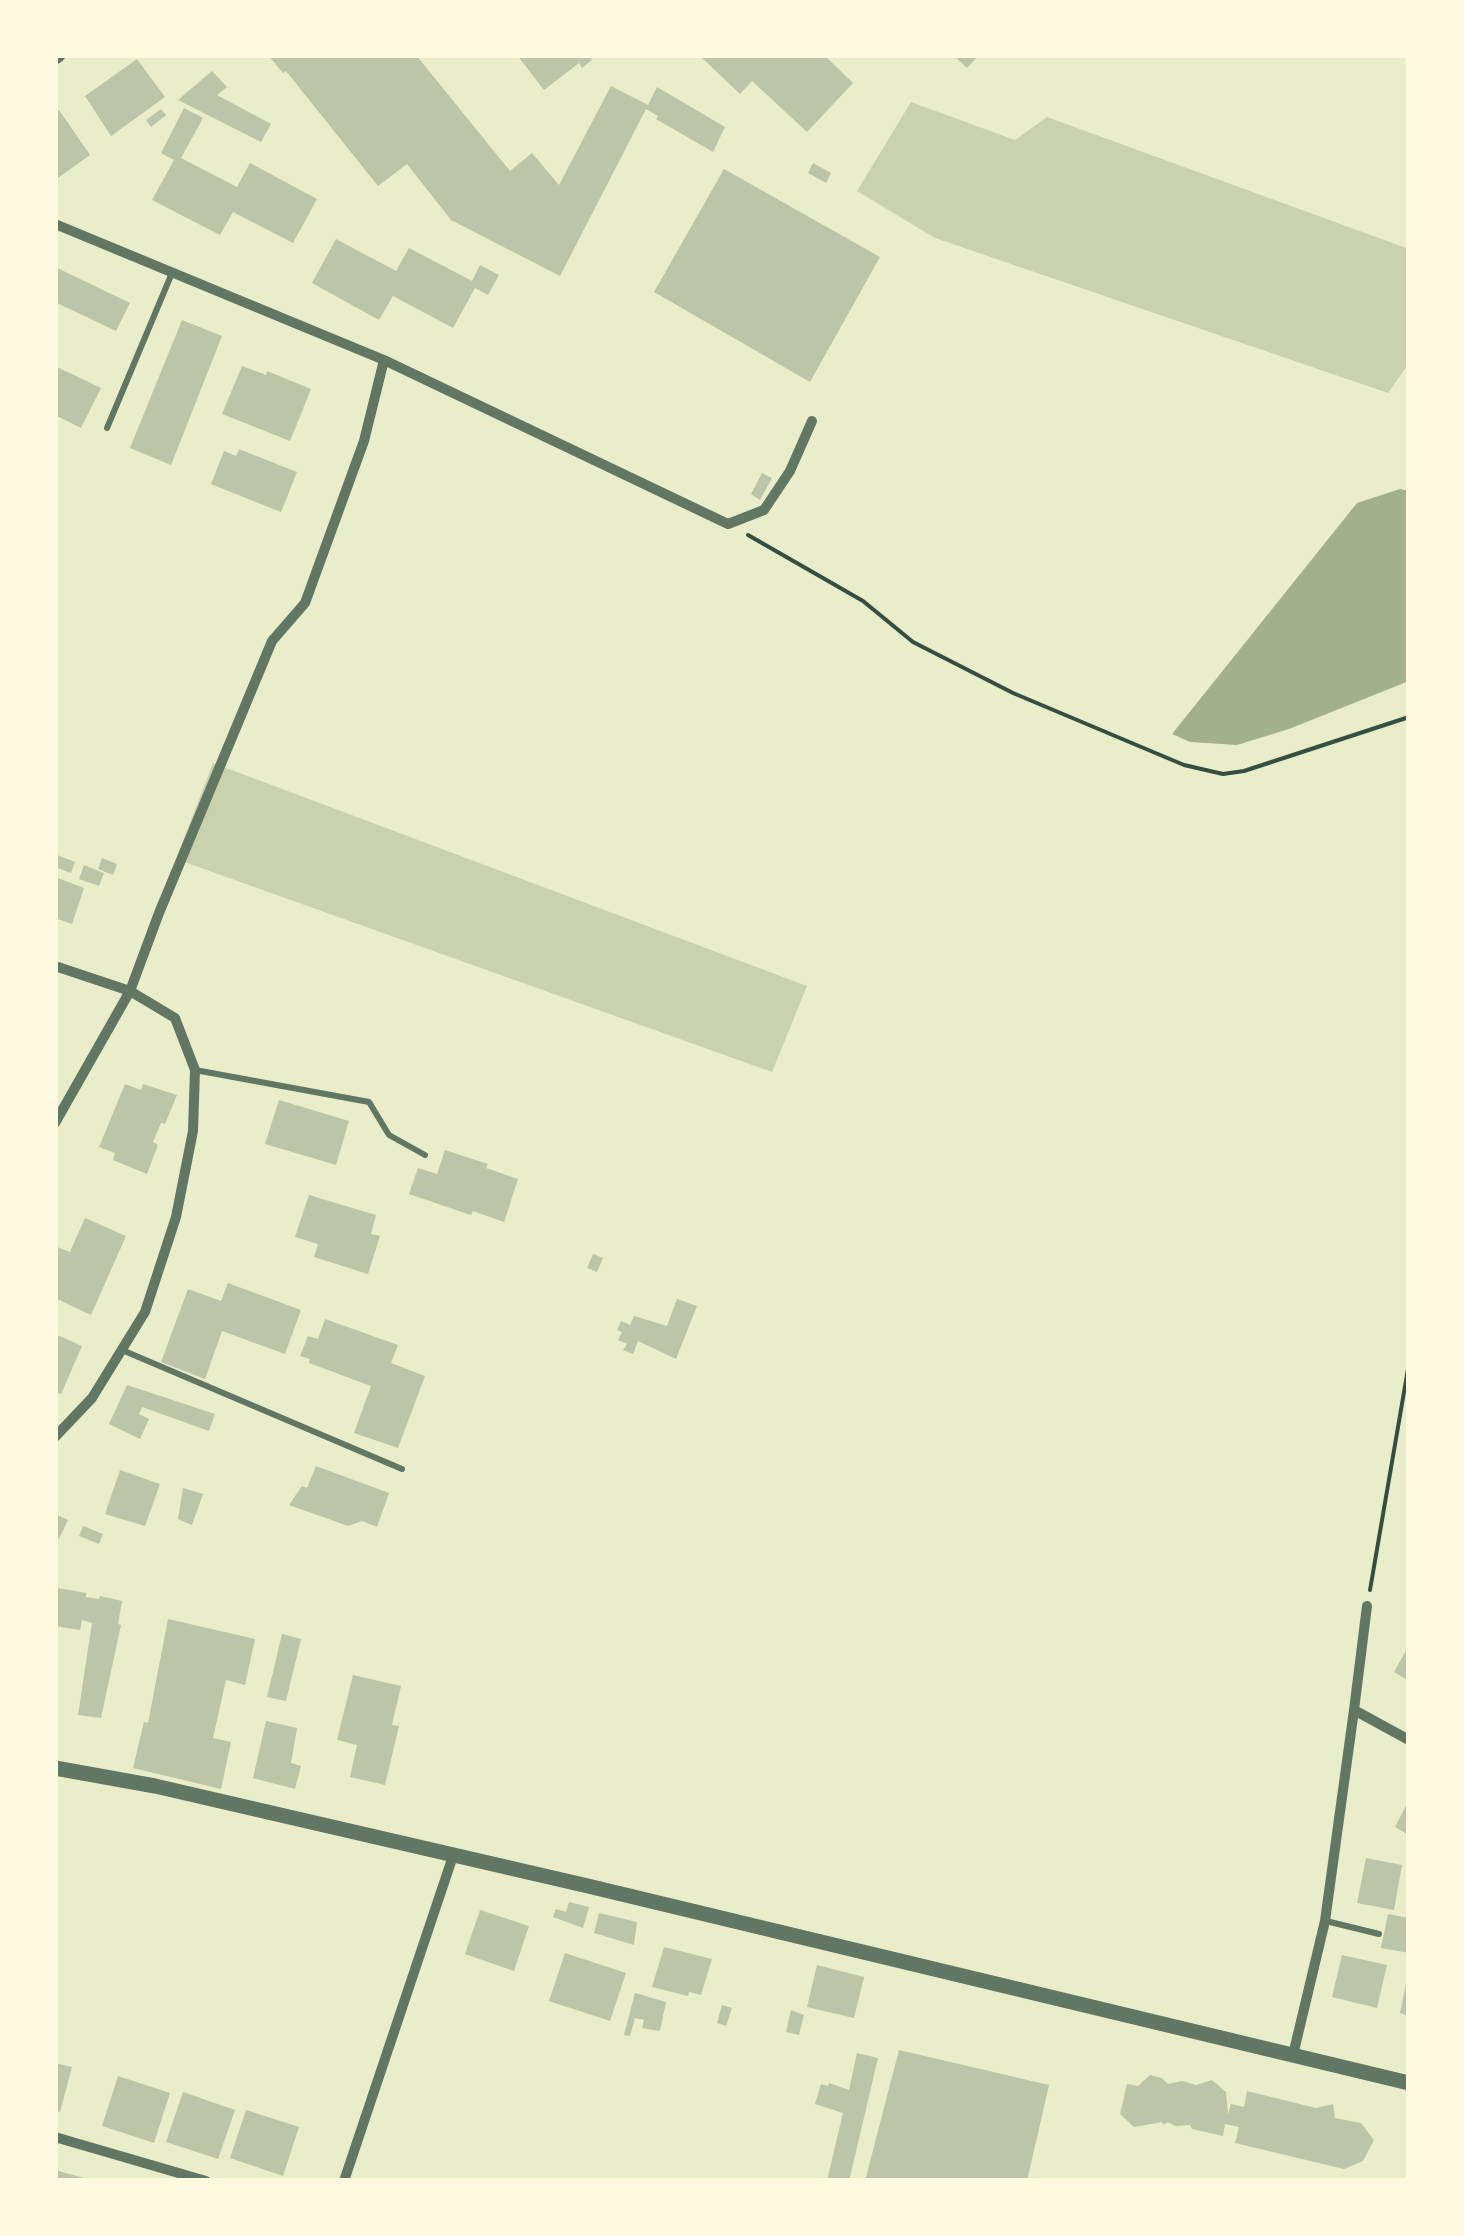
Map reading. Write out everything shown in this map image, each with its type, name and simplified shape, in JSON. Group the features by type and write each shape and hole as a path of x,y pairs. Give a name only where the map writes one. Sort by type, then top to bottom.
{"street":[{"path":"55,224 384,360 728,524 764,510 790,471 812,421"},
{"path":"55,1123 130,991 158,914 272,641 305,603 364,441 384,360"},
{"path":"55,966 130,991 175,1018 195,1070 193,1131 176,1217 145,1312 92,1398 55,1437"},
{"path":"1293,2056 1324,1921 1368,1606"},
{"path":"1354,1710 1409,1740"},
{"path":"55,1768 155,1786 588,1886 1409,2083"},
{"path":"344,2181 453,1856"},
{"path":"55,2138 206,2181"}],"lane":[{"path":"107,428 173,272"},
{"path":"195,1070 370,1102 389,1135 425,1155"},
{"path":"120,1349 402,1469"},
{"path":"1324,1921 1379,1934"}],"path":[{"path":"728,524 862,601 913,642 1013,693 1184,765 1223,774 1244,771 1409,717"},
{"path":"1368,1606 1409,1363"}],"shaded area":[{"path":"911,102 1015,140 1047,117 1409,249 1409,363 1388,393 935,238 857,191"},
{"path":"1400,489 1409,491 1409,681 1289,729 1237,745 1190,742 1172,734 1357,503"},
{"path":"213,763 807,986 772,1072 176,859"}],"building":[{"path":"268,55 416,55 510,171 532,153 559,185 611,86 648,105 657,87 725,127 713,152 656,119 658,116 646,109 560,276 451,220 407,164 378,186 286,71 283,73"},
{"path":"517,55 588,55 592,60 582,68 579,63 544,90"},
{"path":"699,55 824,55 853,83 807,132 752,81 740,94"},
{"path":"953,55 979,55 967,68"},
{"path":"137,59 165,97 111,136 85,96"},
{"path":"212,71 227,87 217,95 271,124 261,142 178,100"},
{"path":"184,108 203,118 181,158 237,187 250,163 317,199 293,243 233,212 220,235 152,200 174,160 161,153"},
{"path":"161,109 166,115 151,127 146,120"},
{"path":"59,110 90,155 55,180 55,113"},
{"path":"813,163 831,173 826,183 808,173"},
{"path":"724,169 880,257 810,382 654,292"},
{"path":"336,239 396,271 409,248 472,281 480,265 499,275 488,295 475,288 453,328 393,296 379,320 312,283"},
{"path":"55,267 130,303 116,331 55,302"},
{"path":"182,320 222,336 171,465 130,448"},
{"path":"55,366 101,388 81,428 55,415"},
{"path":"242,366 266,375 267,371 311,389 290,441 222,414"},
{"path":"239,449 297,472 281,512 211,484 224,451 236,456"},
{"path":"762,473 772,478 760,500 751,494"},
{"path":"55,854 75,862 71,873 55,867"},
{"path":"102,858 117,864 113,875 98,869"},
{"path":"84,865 104,873 99,886 79,879"},
{"path":"55,877 84,888 72,924 55,918"},
{"path":"125,1084 141,1090 143,1084 177,1095 153,1142 158,1145 147,1174 113,1160 115,1153 99,1147"},
{"path":"279,1100 349,1121 336,1165 265,1144"},
{"path":"445,1150 518,1179 504,1222 409,1194 418,1168 437,1174"},
{"path":"309,1195 376,1215 371,1234 380,1236 368,1274 314,1257 318,1244 295,1237"},
{"path":"85,1218 126,1236 91,1315 55,1298 55,1246 70,1252"},
{"path":"593,1254 603,1258 597,1272 587,1268"},
{"path":"228,1283 301,1310 285,1354 222,1331 205,1379 161,1362 188,1289 221,1301"},
{"path":"677,1299 697,1306 676,1359 638,1341 633,1354 623,1350 627,1344 618,1340 622,1332 617,1330 621,1321 630,1325 634,1316 667,1326"},
{"path":"325,1319 398,1345 391,1363 425,1376 398,1448 354,1433 371,1386 300,1356 308,1336 318,1339"},
{"path":"55,1334 82,1346 61,1394 55,1392"},
{"path":"127,1385 215,1414 209,1431 142,1407 139,1414 149,1419 140,1439 109,1424"},
{"path":"316,1466 389,1493 377,1527 362,1521 348,1526 289,1505 302,1486 307,1488"},
{"path":"120,1470 160,1484 145,1526 105,1514"},
{"path":"183,1488 203,1494 192,1525 178,1519"},
{"path":"55,1514 68,1520 59,1539 55,1537"},
{"path":"83,1526 103,1534 99,1544 79,1536"},
{"path":"58,1588 86,1593 86,1597 122,1601 118,1624 121,1625 101,1718 78,1715 92,1623 82,1620 80,1630 55,1626"},
{"path":"168,1619 255,1639 245,1685 226,1680 213,1738 231,1742 221,1789 133,1768 144,1722 148,1723"},
{"path":"282,1634 301,1639 286,1701 267,1697"},
{"path":"1409,1645 1409,1681 1394,1672"},
{"path":"353,1675 401,1686 392,1725 399,1726 385,1785 350,1777 357,1745 337,1740"},
{"path":"266,1721 297,1728 291,1763 301,1766 295,1789 253,1778"},
{"path":"1409,1800 1409,1835 1395,1827"},
{"path":"1366,1858 1402,1865 1394,1910 1357,1903"},
{"path":"569,1902 589,1907 583,1928 553,1917 556,1909 566,1912"},
{"path":"480,1910 529,1926 514,1971 465,1954"},
{"path":"599,1913 637,1922 634,1945 594,1933"},
{"path":"1388,1914 1409,1918 1409,1953 1381,1948"},
{"path":"664,1947 712,1959 701,1995 689,1992 688,1996 652,1987"},
{"path":"565,1953 626,1973 610,2021 549,2001"},
{"path":"1342,1955 1387,1965 1377,2008 1332,1997"},
{"path":"817,1965 864,1977 854,2018 807,2007"},
{"path":"1409,1979 1409,2016 1400,2013"},
{"path":"635,1993 666,2002 660,2031 642,2028 644,2020 635,2018 630,2036 624,2035"},
{"path":"722,2005 732,2008 726,2026 717,2023"},
{"path":"791,2010 804,2015 799,2035 786,2032"},
{"path":"899,2050 1049,2085 1027,2181 865,2181"},
{"path":"857,2053 878,2058 849,2181 827,2181 843,2113 815,2104 821,2084 849,2090"},
{"path":"55,2063 72,2067 60,2112 55,2111"},
{"path":"1150,2075 1168,2084 1182,2081 1196,2085 1212,2080 1226,2092 1228,2114 1231,2104 1244,2107 1247,2091 1316,2108 1333,2104 1335,2118 1361,2123 1374,2140 1363,2161 1344,2169 1235,2143 1239,2127 1225,2124 1223,2136 1168,2122 1134,2127 1120,2114 1127,2084 1138,2086"},
{"path":"118,2076 170,2093 154,2143 102,2126"},
{"path":"183,2092 235,2110 218,2159 166,2142"},
{"path":"246,2110 299,2127 283,2176 230,2158"},
{"path":"55,2170 91,2180 91,2181 55,2181"}]}
